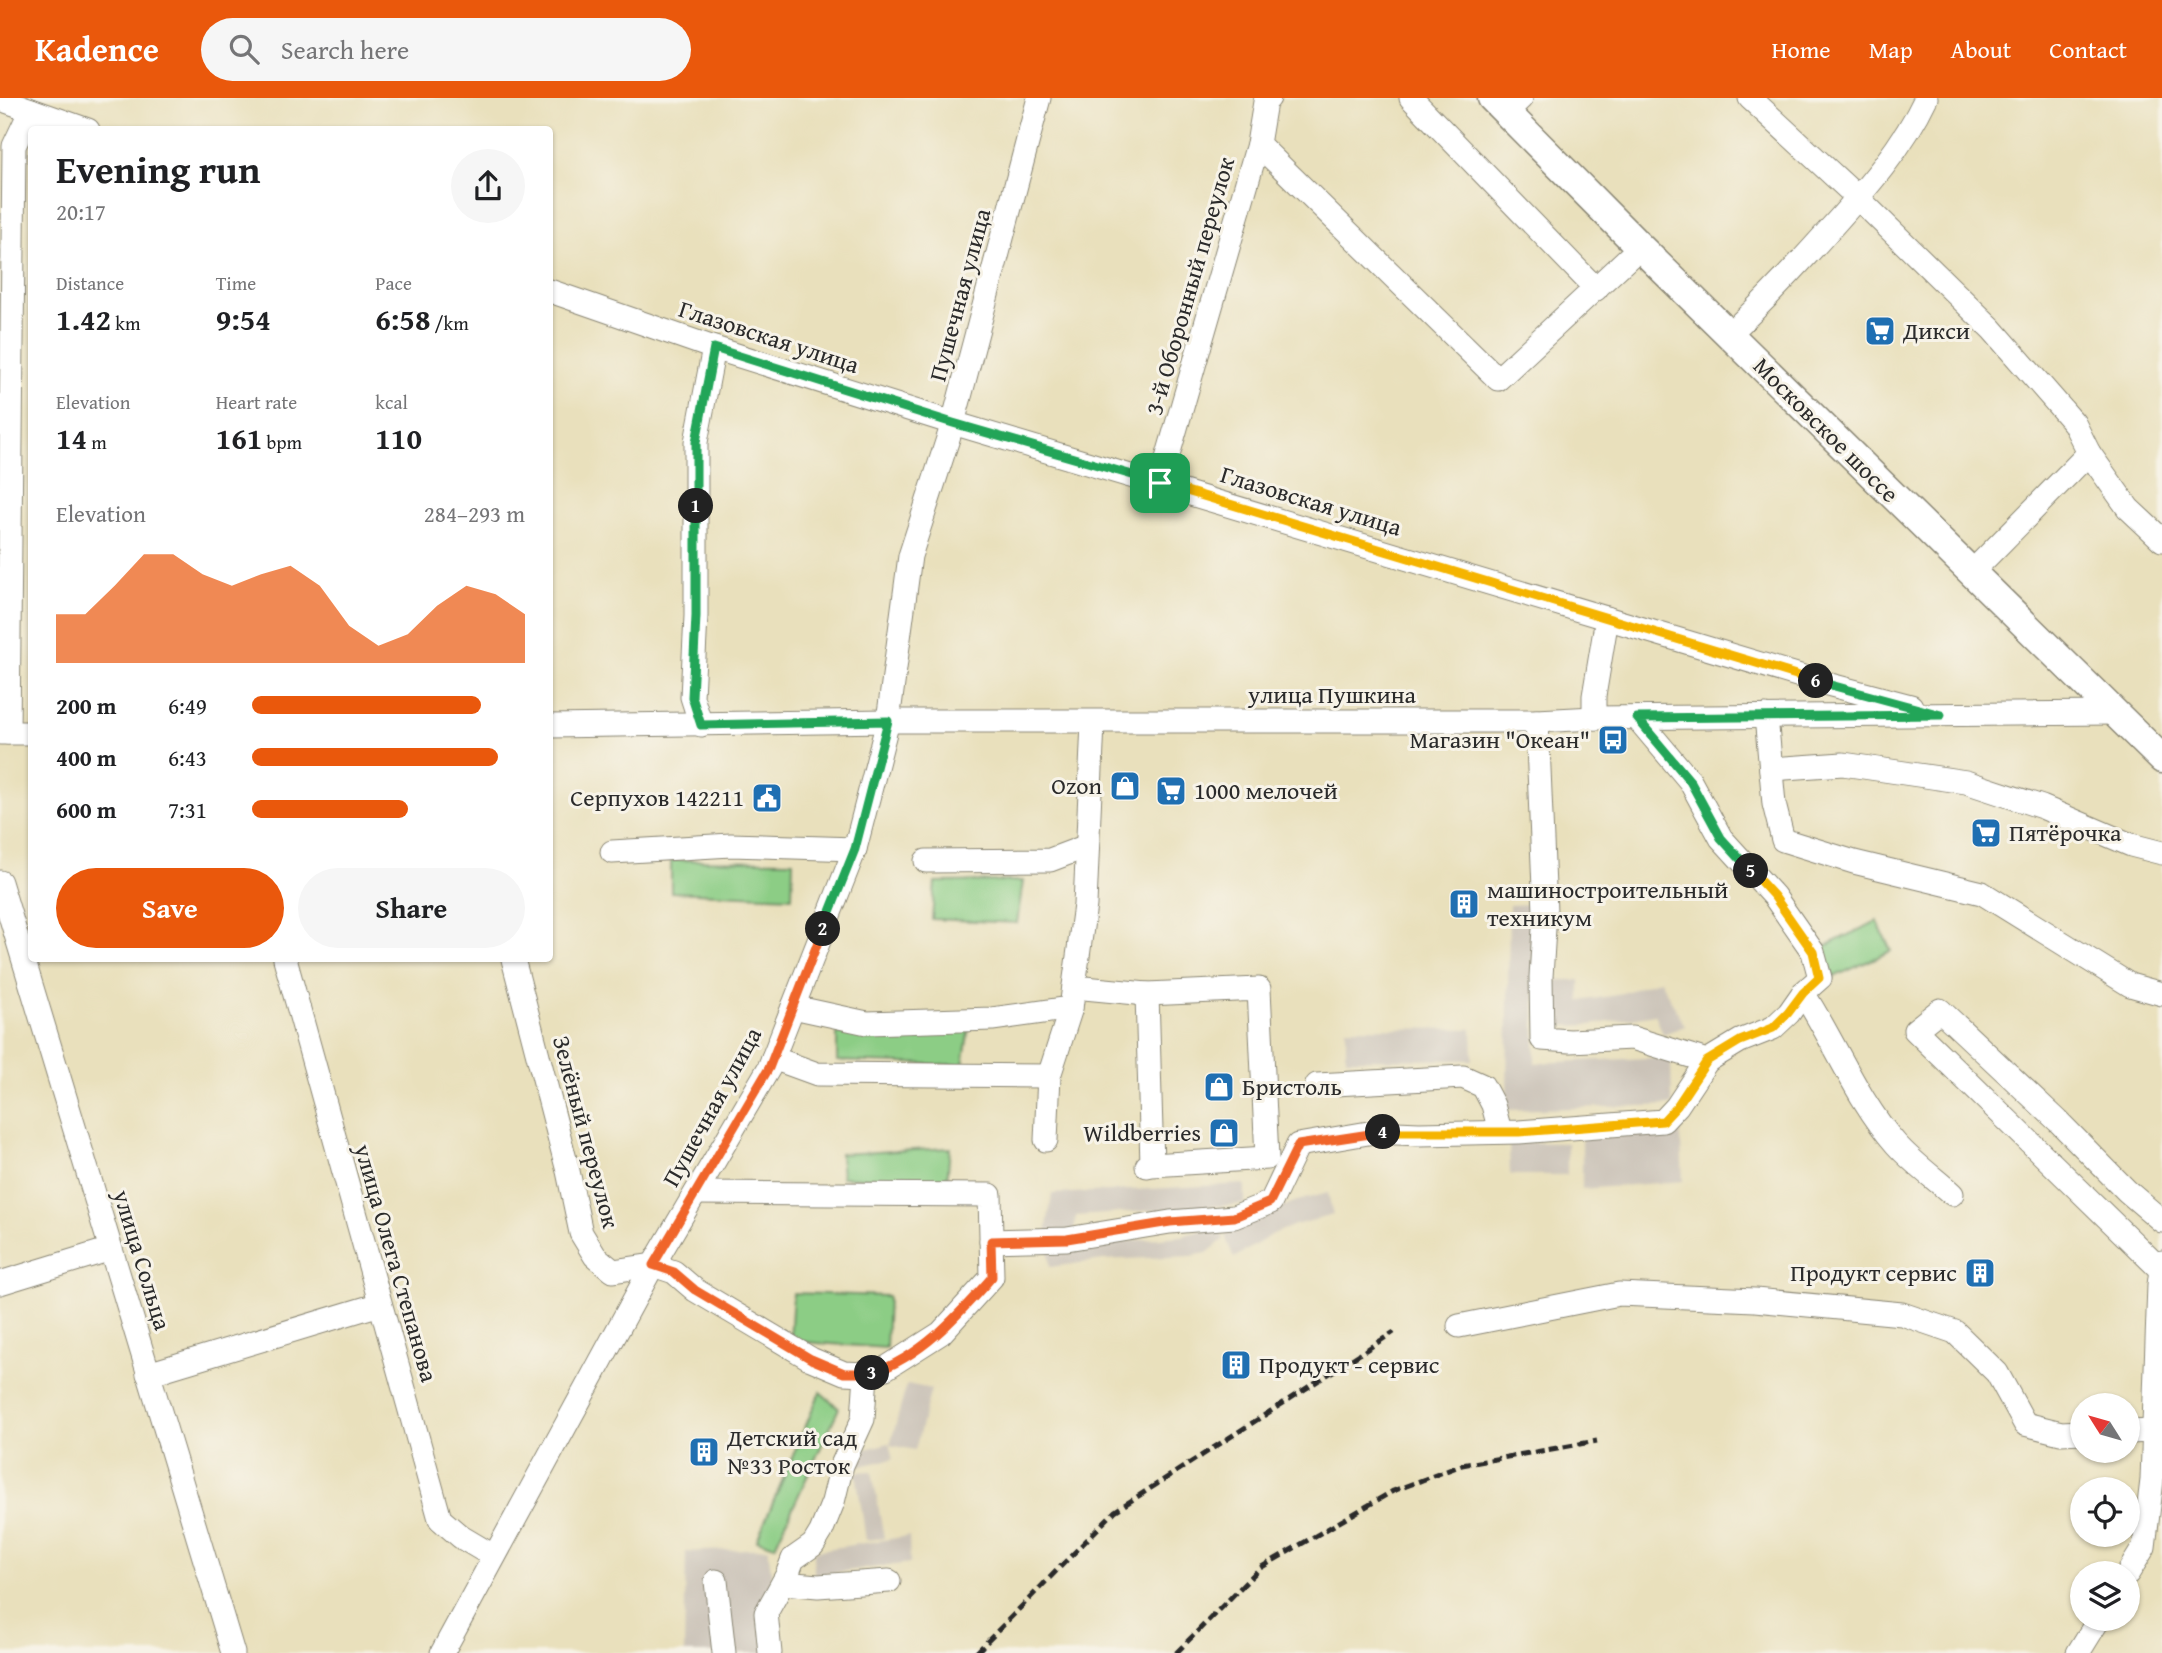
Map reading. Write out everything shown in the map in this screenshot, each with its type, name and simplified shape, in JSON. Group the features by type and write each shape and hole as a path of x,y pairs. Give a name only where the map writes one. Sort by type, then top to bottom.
{"main road":[{"name":"Московское шоссе","path":"1507,103 1640,247 2162,759"}],"street":[{"name":"Пушечная улица","path":"442,1653 653,1265 772,1058 855,849 888,721 910,556 953,423 1039,98"},
{"path":"1411,98 1596,289"},
{"path":"1750,98 1858,198 1992,329 2074,423 2089,453 2128,508 2162,540"},
{"path":"1729,334 1771,295 1858,198 1911,130 1926,98"},
{"path":"0,99 77,126"},
{"name":"3-й Оборонный переулок","path":"1160,483 1258,144 1265,99"},
{"path":"28,733 4,733 14,146 31,110"},
{"path":"1258,144 1498,379 1640,247"},
{"name":"Глазовская улица","path":"553,292 714,348 953,423 1827,684 1941,715"},
{"path":"701,725 692,697 696,616 696,442 714,348"},
{"path":"1971,573 2089,453"},
{"path":"1594,718 1594,696 1607,618"},
{"name":"улица Пушкина","path":"553,726 888,721 1537,721 1594,718 2029,716 2114,713"},
{"path":"1766,716 1774,804 1783,840 1854,862 1982,893 2130,985 2162,994"},
{"path":"991,1241 1067,1239 1170,1222 1234,1217 1270,1202 1298,1145 1374,1132 1419,1134 1500,1131 1663,1121 1677,1106 1707,1061 1740,1041 1773,1028 1819,978 1813,952 1774,896 1721,838 1690,781 1637,718"},
{"path":"1537,721 1545,912 1541,977 1542,1039 1632,1038 1707,1061"},
{"path":"1046,1140 1049,1076 1072,998 1090,852 1093,723"},
{"path":"1771,769 1843,764 1966,782 2042,807 2131,845 2162,853"},
{"path":"612,852 731,845 855,849"},
{"path":"926,861 1050,860 1090,852"},
{"name":"улица Сольца","path":"0,882 233,1653"},
{"name":"улица Олега Степанова","path":"286,962 440,1519 461,1537 493,1556"},
{"name":"Зелёный переулок","path":"514,962 568,1171 581,1233 595,1256 613,1270 653,1265"},
{"path":"793,1007 867,1023 992,1018 1072,998 1147,994 1259,989 1267,1158 1150,1165 1147,994"},
{"path":"1803,993 1866,1101 1896,1144 1952,1194"},
{"path":"2135,1561 2144,1547 2157,1480 2154,1431 2162,1266 1915,1030 1940,1010 2127,1191 2162,1221"},
{"path":"772,1058 817,1074 1049,1076"},
{"path":"1317,1084 1463,1077 1483,1086 1493,1105 1500,1131"},
{"path":"653,1265 674,1272 695,1290 811,1359 844,1373 866,1374 886,1368 953,1333 992,1277 990,1195 696,1193"},
{"path":"0,1283 111,1249"},
{"path":"1459,1326 1619,1294 1755,1300 1902,1314 1955,1332 1997,1373 2025,1424 2070,1433"},
{"path":"148,1374 380,1304"},
{"path":"770,1653 766,1613 793,1559 813,1545 834,1502 842,1465 863,1419 866,1374"},
{"path":"2140,1432 2154,1431"},
{"path":"716,1581 724,1653"},
{"path":"783,1583 818,1586 889,1581"},
{"path":"2078,1653 2092,1631"}],"shaded area":[{"path":"1535,904 1535,1063 1671,1057 1672,1105 1507,1110 1509,905"},
{"path":"1549,980 1580,980 1580,1001 1617,995 1660,980 1685,1026 1663,1034 1655,1014 1591,1025 1552,1026"},
{"path":"1346,1028 1472,1029 1473,1060 1346,1059"},
{"path":"1680,1124 1683,1181 1582,1189 1582,1131"},
{"path":"1509,1142 1567,1143 1567,1175 1510,1175"},
{"path":"1245,1184 1245,1204 1076,1216 1074,1231 1046,1233 1052,1194"},
{"path":"1328,1193 1333,1215 1273,1234 1234,1258 1225,1236 1294,1202"},
{"path":"1218,1226 1224,1239 1207,1253 1104,1260 1050,1267 1048,1248 1182,1236"},
{"path":"907,1384 931,1389 915,1450 890,1445"},
{"path":"889,1443 893,1459 859,1466 858,1451"},
{"path":"872,1471 884,1538 866,1540 856,1472"},
{"path":"909,1536 910,1563 814,1575 814,1551"},
{"path":"768,1548 782,1653 684,1653 686,1552"}],"green space":[{"path":"671,860 793,861 792,897 671,892"},
{"path":"1023,881 1017,923 932,919 935,882"},
{"path":"1877,921 1891,951 1834,977 1823,947"},
{"path":"969,1028 963,1065 837,1061 837,1034"},
{"path":"950,1148 947,1182 842,1177 840,1154"},
{"path":"793,1293 888,1296 886,1348 790,1341"},
{"path":"820,1392 839,1408 775,1546 757,1540"}],"railway":[{"path":"976,1653 1115,1511 1394,1332"},
{"path":"1176,1653 1260,1568 1393,1491 1462,1465 1597,1441"}],"place":[{"name":"Дикси","path":"1880,331"},
{"name":"Магазин \"Океан\"","path":"1613,740"},
{"name":"Ozon","path":"1125,786"},
{"name":"1000 мелочей","path":"1171,791"},
{"name":"Серпухов 142211","path":"767,798"},
{"name":"Пятёрочка","path":"1986,833"},
{"name":"машиностроительный техникум","path":"1464,904"},
{"name":"Бристоль","path":"1219,1087"},
{"name":"Wildberries","path":"1224,1133"},
{"name":"Продукт сервис","path":"1980,1273"},
{"name":"Продукт - сервис","path":"1236,1365"},
{"name":"Детский сад №33 Росток","path":"704,1452"}],"route":[{"path":"714,348 953,423 1160,483 1827,684 1941,715 1637,718 1690,781 1721,838 1774,896 1813,952 1819,978 1773,1028 1740,1041 1707,1061 1677,1106 1663,1121 1519,1132 1374,1132 1298,1145 1270,1202 1234,1217 1170,1222 1067,1239 991,1241 992,1277 941,1333 886,1368 866,1374 844,1373 811,1359 695,1290 674,1272 653,1265 769,1068 855,849 888,721 701,725 692,697 696,616 696,442 714,348"}]}
